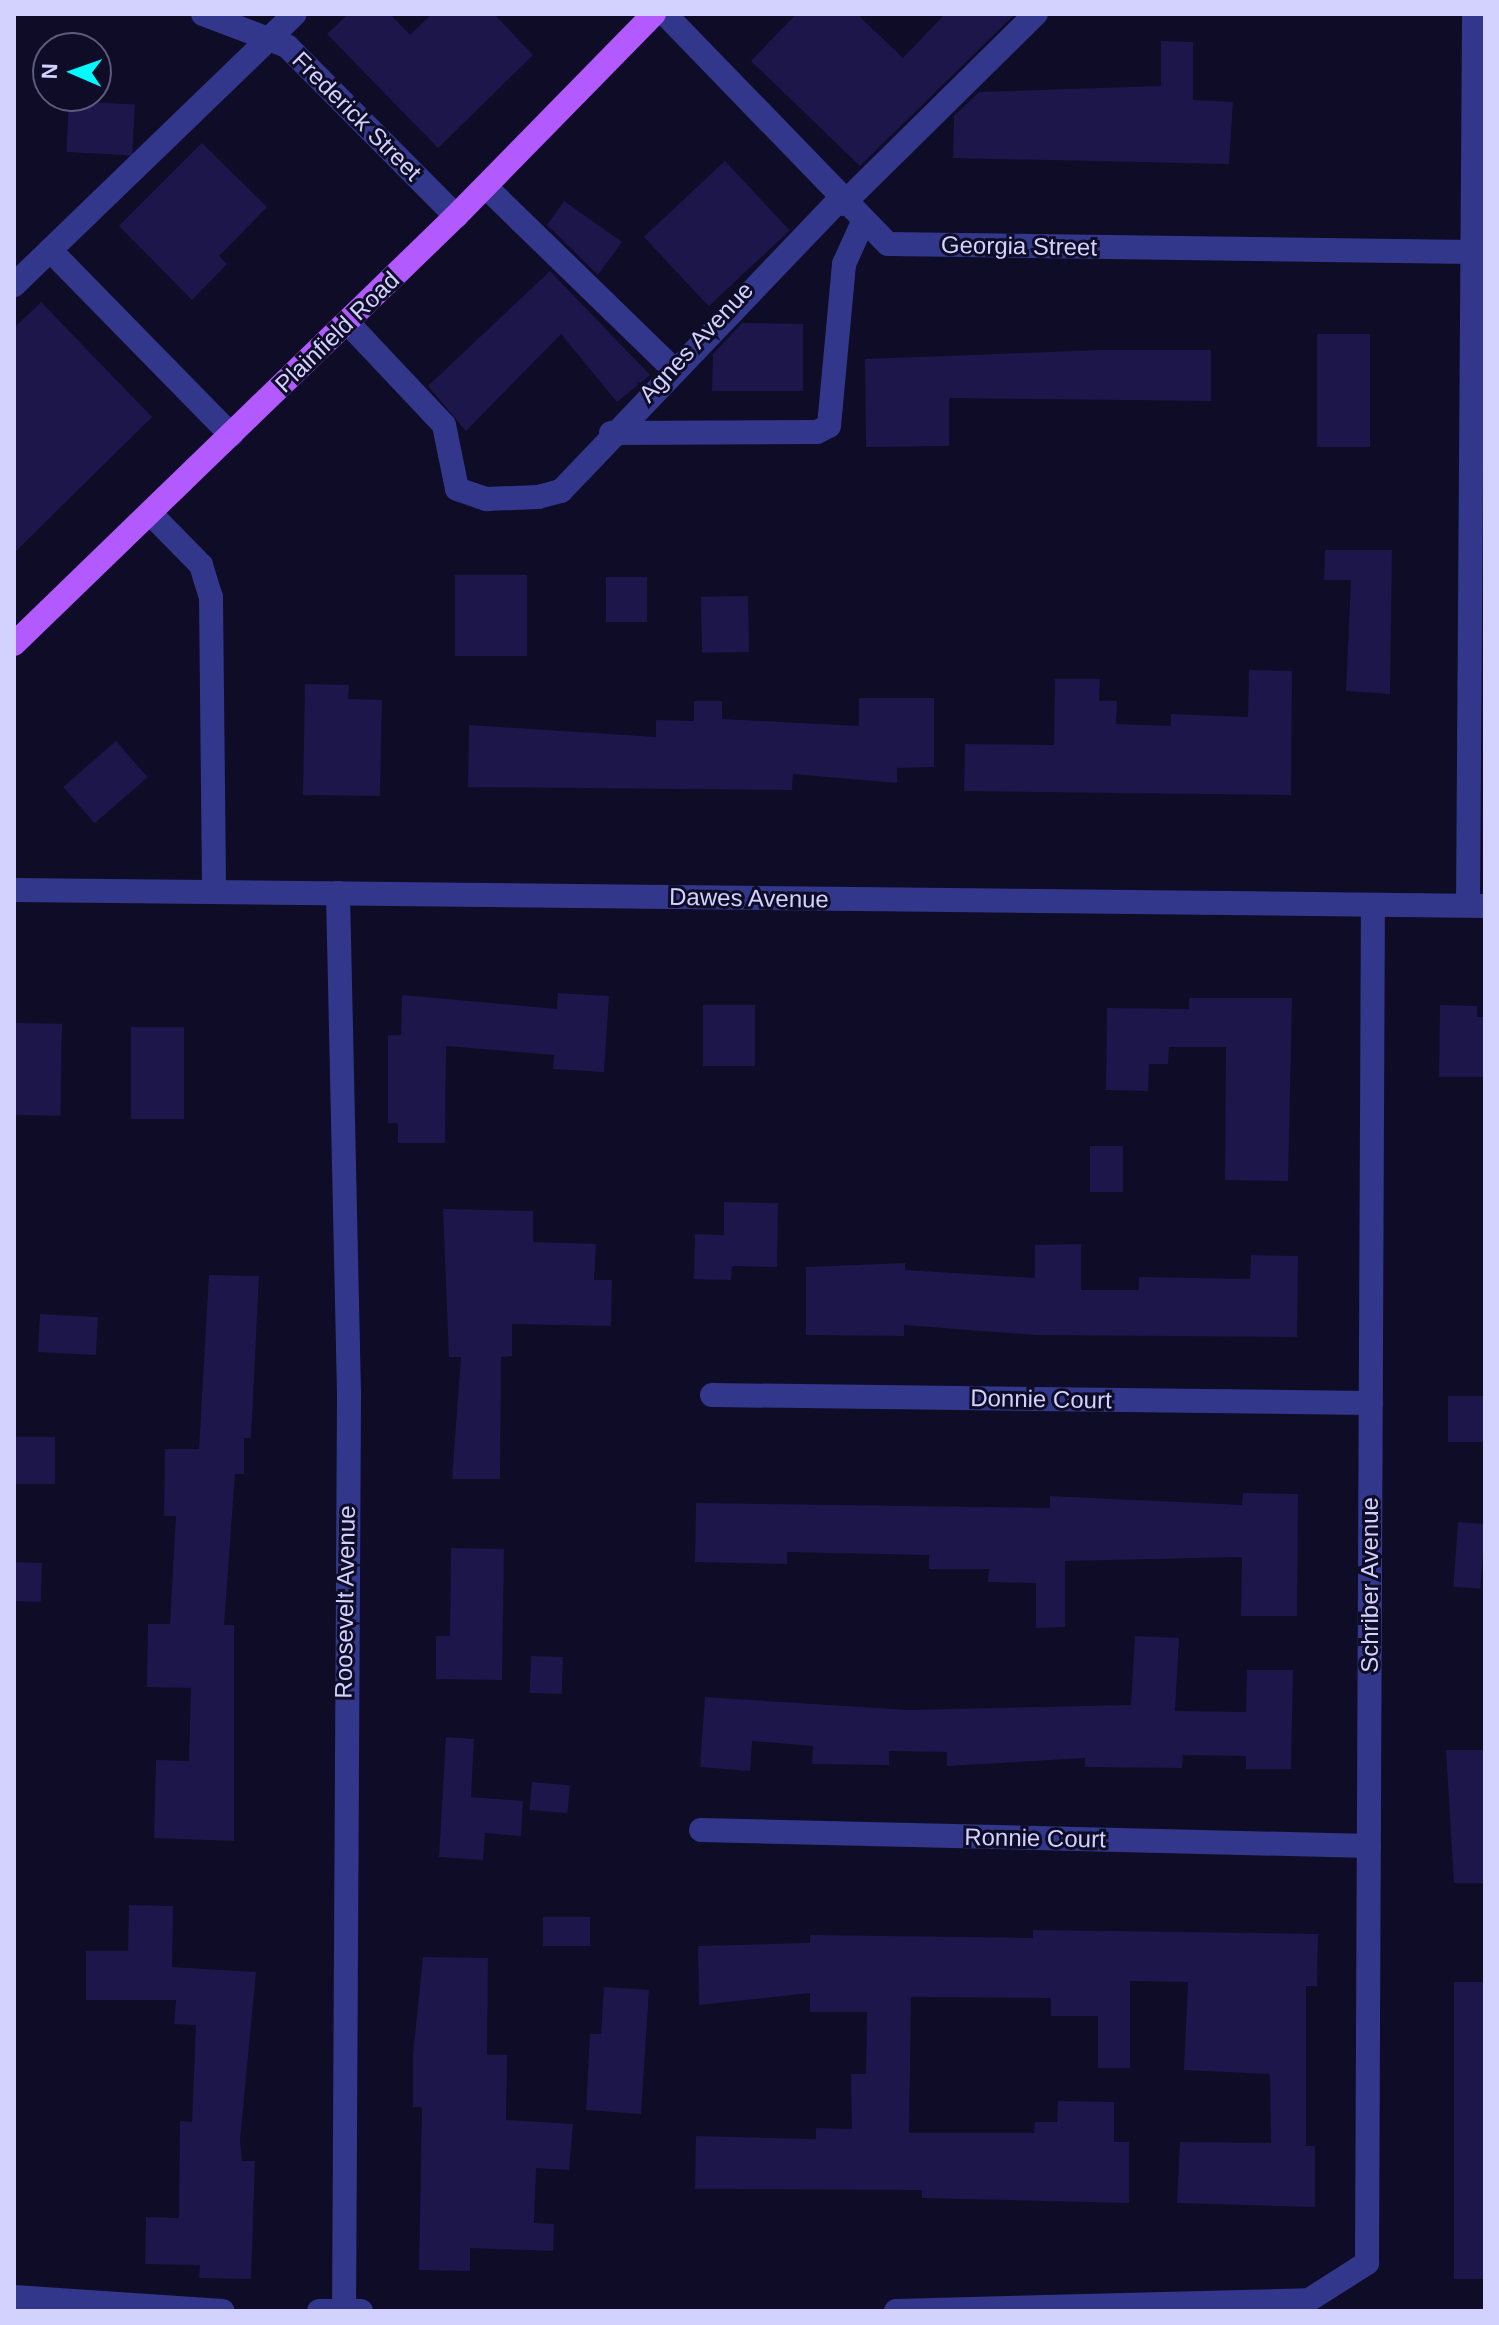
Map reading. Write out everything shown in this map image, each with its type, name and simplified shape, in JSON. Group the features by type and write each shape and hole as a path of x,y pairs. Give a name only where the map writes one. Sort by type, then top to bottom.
{"main road":[{"name":"Plainfield Road","path":"14,644 486,187 654,14"}],"street":[{"name":"Frederick Street","path":"203,14 287,46 456,216"},
{"path":"18,278 295,14"},
{"name":"Georgia Street","path":"665,14 841,202 888,244 1471,252"},
{"name":"Agnes Avenue","path":"347,322 444,425 457,489 486,499 561,491 672,368 1036,14"},
{"path":"1474,14 1471,252 1480,386 1477,905"},
{"path":"486,187 672,368"},
{"path":"611,433 817,432 829,426 844,264 863,222"},
{"path":"50,250 231,435"},
{"path":"150,513 201,565 211,597 214,891"},
{"name":"Dawes Avenue","path":"14,890 1477,905"},
{"name":"Roosevelt Avenue","path":"338,893 349,1394 344,2311"},
{"name":"Schriber Avenue","path":"1156,2308 1309,2300 1367,2263 1373,906"},
{"name":"Donnie Court","path":"712,1395 1371,1403"},
{"name":"Ronnie Court","path":"701,1830 1369,1846"},
{"path":"14,2297 223,2311"},
{"path":"896,2311 1156,2308"},
{"path":"319,2311 361,2311"}],"building":[{"path":"348,14 390,14 410,35 432,14 494,14 533,55 438,148 327,34"},
{"path":"796,14 857,14 903,58 945,14 1015,14 860,166 751,61"},
{"path":"1161,41 1193,42 1193,100 1233,102 1229,164 953,158 954,116 979,92 1161,86"},
{"path":"112,103 135,104 132,155 66,152 68,112 112,112"},
{"path":"202,143 267,207 219,256 227,264 192,300 119,226"},
{"path":"725,161 790,230 709,306 644,237"},
{"path":"564,201 622,242 598,275 547,225"},
{"path":"550,271 650,375 617,402 561,334 466,431 428,386"},
{"path":"41,302 152,417 14,553 14,328"},
{"path":"742,323 803,324 803,391 712,391 713,354"},
{"path":"1317,334 1370,334 1370,447 1317,447"},
{"path":"1100,350 1211,350 1211,401 949,398 949,446 866,447 865,359"},
{"path":"1325,550 1392,550 1390,694 1346,691 1351,580 1324,580"},
{"path":"455,575 527,575 527,656 455,656"},
{"path":"606,577 647,577 647,622 606,622"},
{"path":"748,596 749,652 702,653 701,597"},
{"path":"1249,670 1292,671 1291,795 964,791 965,744 1054,745 1055,679 1100,679 1099,701 1117,701 1116,724 1171,726 1171,714 1248,717"},
{"path":"305,684 349,685 348,699 382,700 380,796 303,795"},
{"path":"859,698 934,698 934,767 897,768 897,783 793,774 792,790 468,787 469,725 656,737 656,720 694,721 694,701 722,701 722,719 859,726"},
{"path":"116,741 147,777 95,823 63,787"},
{"path":"558,993 609,996 604,1072 553,1069 554,1055 446,1046 445,1143 398,1143 398,1123 388,1123 388,1035 401,1035 402,995 557,1009"},
{"path":"1189,998 1292,998 1288,1181 1225,1180 1226,1047 1169,1047 1168,1064 1149,1064 1148,1091 1106,1090 1107,1008 1189,1009"},
{"path":"703,1005 755,1005 755,1066 703,1066"},
{"path":"1440,1005 1477,1006 1477,1017 1485,1017 1485,1077 1439,1077"},
{"path":"14,1023 62,1024 60,1116 14,1115"},
{"path":"131,1027 184,1027 184,1119 131,1119"},
{"path":"1090,1146 1123,1146 1123,1192 1090,1192"},
{"path":"724,1202 778,1203 777,1267 732,1266 731,1280 694,1279 695,1234 724,1235"},
{"path":"443,1209 533,1211 533,1242 596,1244 594,1280 612,1280 611,1326 512,1324 512,1356 501,1357 500,1479 452,1479 461,1357 449,1357"},
{"path":"1081,1244 1081,1290 1139,1290 1139,1277 1250,1279 1251,1255 1298,1256 1297,1337 1036,1335 904,1325 904,1336 806,1335 806,1267 905,1263 905,1270 1035,1278 1035,1245"},
{"path":"209,1275 259,1276 251,1438 244,1438 244,1474 235,1474 224,1625 234,1625 234,1841 154,1838 156,1760 189,1761 191,1688 147,1687 148,1624 170,1624 176,1516 164,1516 165,1449 199,1449"},
{"path":"40,1314 98,1317 96,1355 38,1352"},
{"path":"1448,1396 1485,1396 1485,1442 1448,1442"},
{"path":"14,1437 55,1437 55,1484 14,1484"},
{"path":"1243,1493 1298,1494 1297,1616 1241,1616 1242,1557 1065,1561 1065,1627 1036,1628 1036,1583 988,1582 989,1569 929,1569 929,1555 787,1552 787,1564 695,1562 696,1503 1050,1508 1050,1496 1242,1505"},
{"path":"1458,1522 1485,1524 1480,1589 1453,1587"},
{"path":"451,1548 504,1549 502,1680 436,1679 436,1636 450,1636"},
{"path":"14,1562 42,1563 41,1602 14,1601"},
{"path":"1135,1636 1179,1638 1175,1711 1246,1712 1247,1670 1293,1670 1291,1769 1246,1769 1246,1756 1183,1755 1182,1768 1085,1767 1085,1758 947,1766 947,1752 889,1751 889,1765 812,1764 813,1746 752,1741 750,1771 700,1767 705,1697 909,1710 1131,1705"},
{"path":"531,1656 563,1657 562,1694 530,1693"},
{"path":"446,1737 474,1739 471,1797 523,1801 521,1836 485,1833 483,1860 439,1857"},
{"path":"1446,1750 1485,1750 1485,1883 1454,1883"},
{"path":"532,1782 570,1785 567,1813 530,1810"},
{"path":"129,1905 173,1906 172,1967 256,1972 240,2140 242,2161 255,2161 251,2279 199,2278 200,2265 145,2264 146,2217 179,2218 180,2121 192,2122 196,2025 174,2024 176,2000 86,2000 86,1951 128,1951"},
{"path":"543,1917 590,1917 590,1946 543,1946"},
{"path":"1033,1930 1318,1934 1317,1986 1306,1986 1306,2146 1315,2146 1315,2207 1177,2203 1180,2142 1271,2143 1270,2074 1184,2070 1188,1982 1130,1981 1130,2068 1098,2068 1098,2016 1051,2016 1051,1998 911,1997 909,2133 1034,2133 1035,2122 1057,2122 1058,2101 1114,2102 1114,2142 1129,2142 1129,2203 922,2198 922,2190 695,2189 696,2136 816,2139 816,2128 852,2129 851,2074 866,2074 867,2012 810,2012 810,1993 699,2005 698,1946 810,1943 810,1935 1033,1938"},
{"path":"423,1957 488,1958 487,2055 507,2055 506,2120 573,2124 569,2170 536,2168 534,2223 554,2224 553,2251 470,2248 470,2271 419,2270 422,2107 413,2107 413,2054"},
{"path":"1454,1982 1485,1982 1485,2279 1454,2279"},
{"path":"604,1987 649,1990 641,2114 586,2110 590,2034 601,2034"}]}
